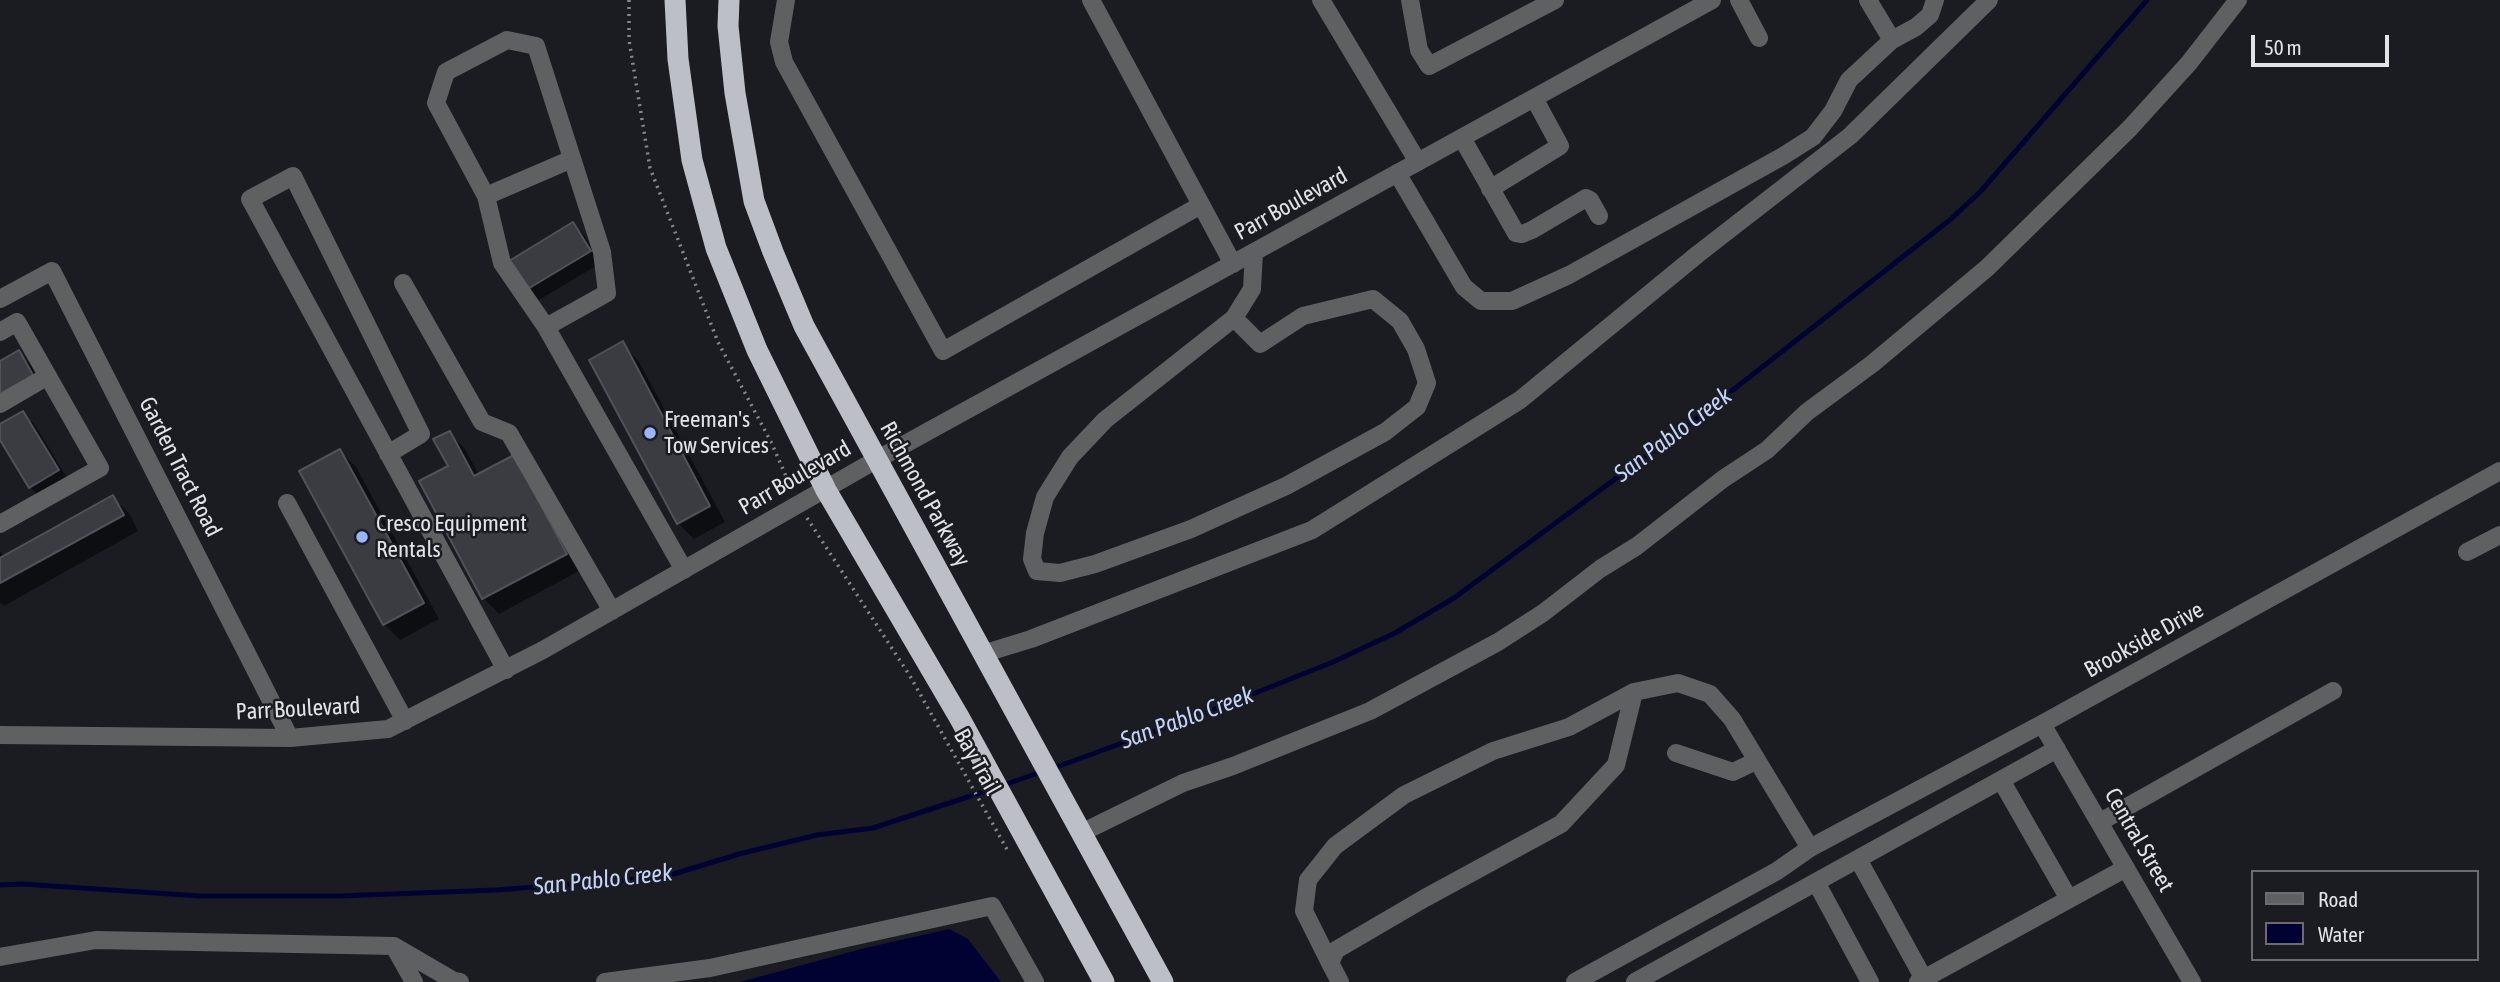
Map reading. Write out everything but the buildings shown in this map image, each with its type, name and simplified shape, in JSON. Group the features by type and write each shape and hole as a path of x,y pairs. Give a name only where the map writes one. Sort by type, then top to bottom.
{"highway":[{"path":"675,0 678,60 692,160 716,248 757,350 826,490 959,716 1104,982"},
{"name":"Richmond Parkway","path":"729,0 728,26 735,93 754,201 804,326 1163,982"}],"street":[{"path":"786,0 779,42 784,62 943,351 1201,205"},
{"path":"1091,0 1233,264"},
{"path":"1410,0 1419,50 1429,66 1555,0"},
{"name":"Parr Boulevard","path":"0,734 290,738 388,729 506,670 876,460 1712,0"},
{"path":"1739,0 1759,38"},
{"path":"1868,0 1892,40"},
{"path":"1397,173 1464,287 1481,301 1512,301 1569,275 1783,156 1812,137 1833,111 1849,80 1892,40 1916,27 1930,15 1935,0"},
{"path":"982,654 1031,639 1312,530 1520,400 1698,254 1850,136 1989,0"},
{"path":"1081,834 1184,783 1370,711 1498,642 1600,569 1637,546 1723,479 1767,450 1807,412 1872,364 1987,268 2130,128 2189,63 2238,0"},
{"path":"1324,1 1418,162"},
{"path":"546,327 607,293 602,252 536,46 507,40 446,72 436,103 486,196 502,263 546,327 684,570"},
{"path":"1490,189 1560,146 1534,98"},
{"path":"1462,138 1516,233 1532,230 1586,198 1599,216"},
{"path":"486,196 572,159"},
{"path":"388,454 421,434 293,176 250,199 388,454 506,670"},
{"path":"1234,318 1260,344 1303,316 1373,299 1400,321 1416,349 1427,383 1417,407 1385,432 1286,486 1191,529 1095,564 1060,573 1037,571 1032,559 1045,497 1070,457 1105,421 1234,318 1252,289 1254,252"},
{"name":"Garden Tract Road","path":"0,299 52,271 290,738"},
{"path":"403,283 482,422 509,433 612,611"},
{"path":"0,332 17,322 100,468 0,524"},
{"path":"0,404 48,376"},
{"name":"Brookside Drive","path":"1575,982 1777,871 1810,848 2042,724 2500,471"},
{"path":"287,503 405,721"},
{"path":"2467,552 2500,535"},
{"path":"1340,982 1304,911 1308,880 1335,846 1404,795 1493,751 1569,727 1634,692 1678,684 1710,694 1732,719 1810,848"},
{"path":"2100,822 2333,691"},
{"path":"1330,963 1336,950 1561,824 1616,765 1634,692"},
{"name":"Central Street","path":"2042,724 2192,982"},
{"path":"1634,982 2057,749"},
{"path":"1676,753 1733,772 1756,761"},
{"path":"2001,780 2069,899"},
{"path":"1858,859 1921,980 2126,868"},
{"path":"1816,882 1870,982"},
{"path":"605,982 710,968 992,906 1035,982"},
{"path":"0,957 96,940 394,946 456,982"},
{"path":"394,946 414,982"}],"path":[{"name":"Bay Trail","path":"937,725 987,817"}],"water":[{"path":"949,929 968,939 1001,982 740,982 865,948"}],"waterway":[{"name":"San Pablo Creek","path":"1051,769 1210,711 1333,662 1395,633 1454,598 1687,426 1951,219 1981,191 2147,0"},
{"name":"San Pablo Creek","path":"1001,786 1041,772"},
{"name":"San Pablo Creek","path":"0,885 22,884 200,896 340,896 496,890 664,877 739,854 817,835 873,828 992,789"}],"place":[{"name":"Freeman's Tow Services","path":"650,433"},
{"name":"Cresco Equipment Rentals","path":"362,537"}]}
